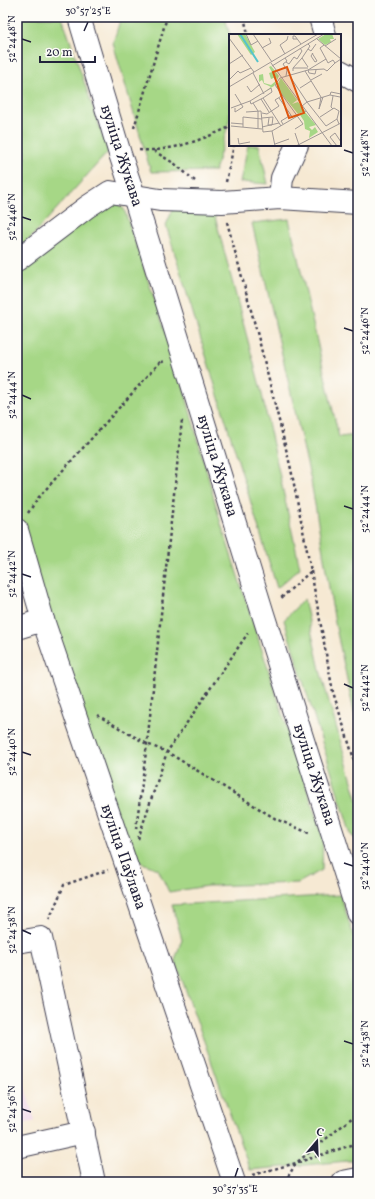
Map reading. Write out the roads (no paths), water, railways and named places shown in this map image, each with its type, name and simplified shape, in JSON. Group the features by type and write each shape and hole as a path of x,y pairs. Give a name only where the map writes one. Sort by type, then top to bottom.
{"street":[{"name":"вуліца Жукава","path":"79,17 120,154 336,845 351,870 358,914"},
{"path":"320,17 325,34"},
{"path":"341,72 358,81"},
{"path":"280,198 282,178 298,146"},
{"path":"17,260 87,206 110,192 160,200 222,202 280,198 358,203"},
{"name":"вуліца Паўлава","path":"17,530 43,620 125,865 234,1181"},
{"path":"17,628 43,620"},
{"path":"17,942 42,938 94,1182"},
{"path":"17,1147 84,1132"},
{"path":"343,1182 358,1179"}]}
